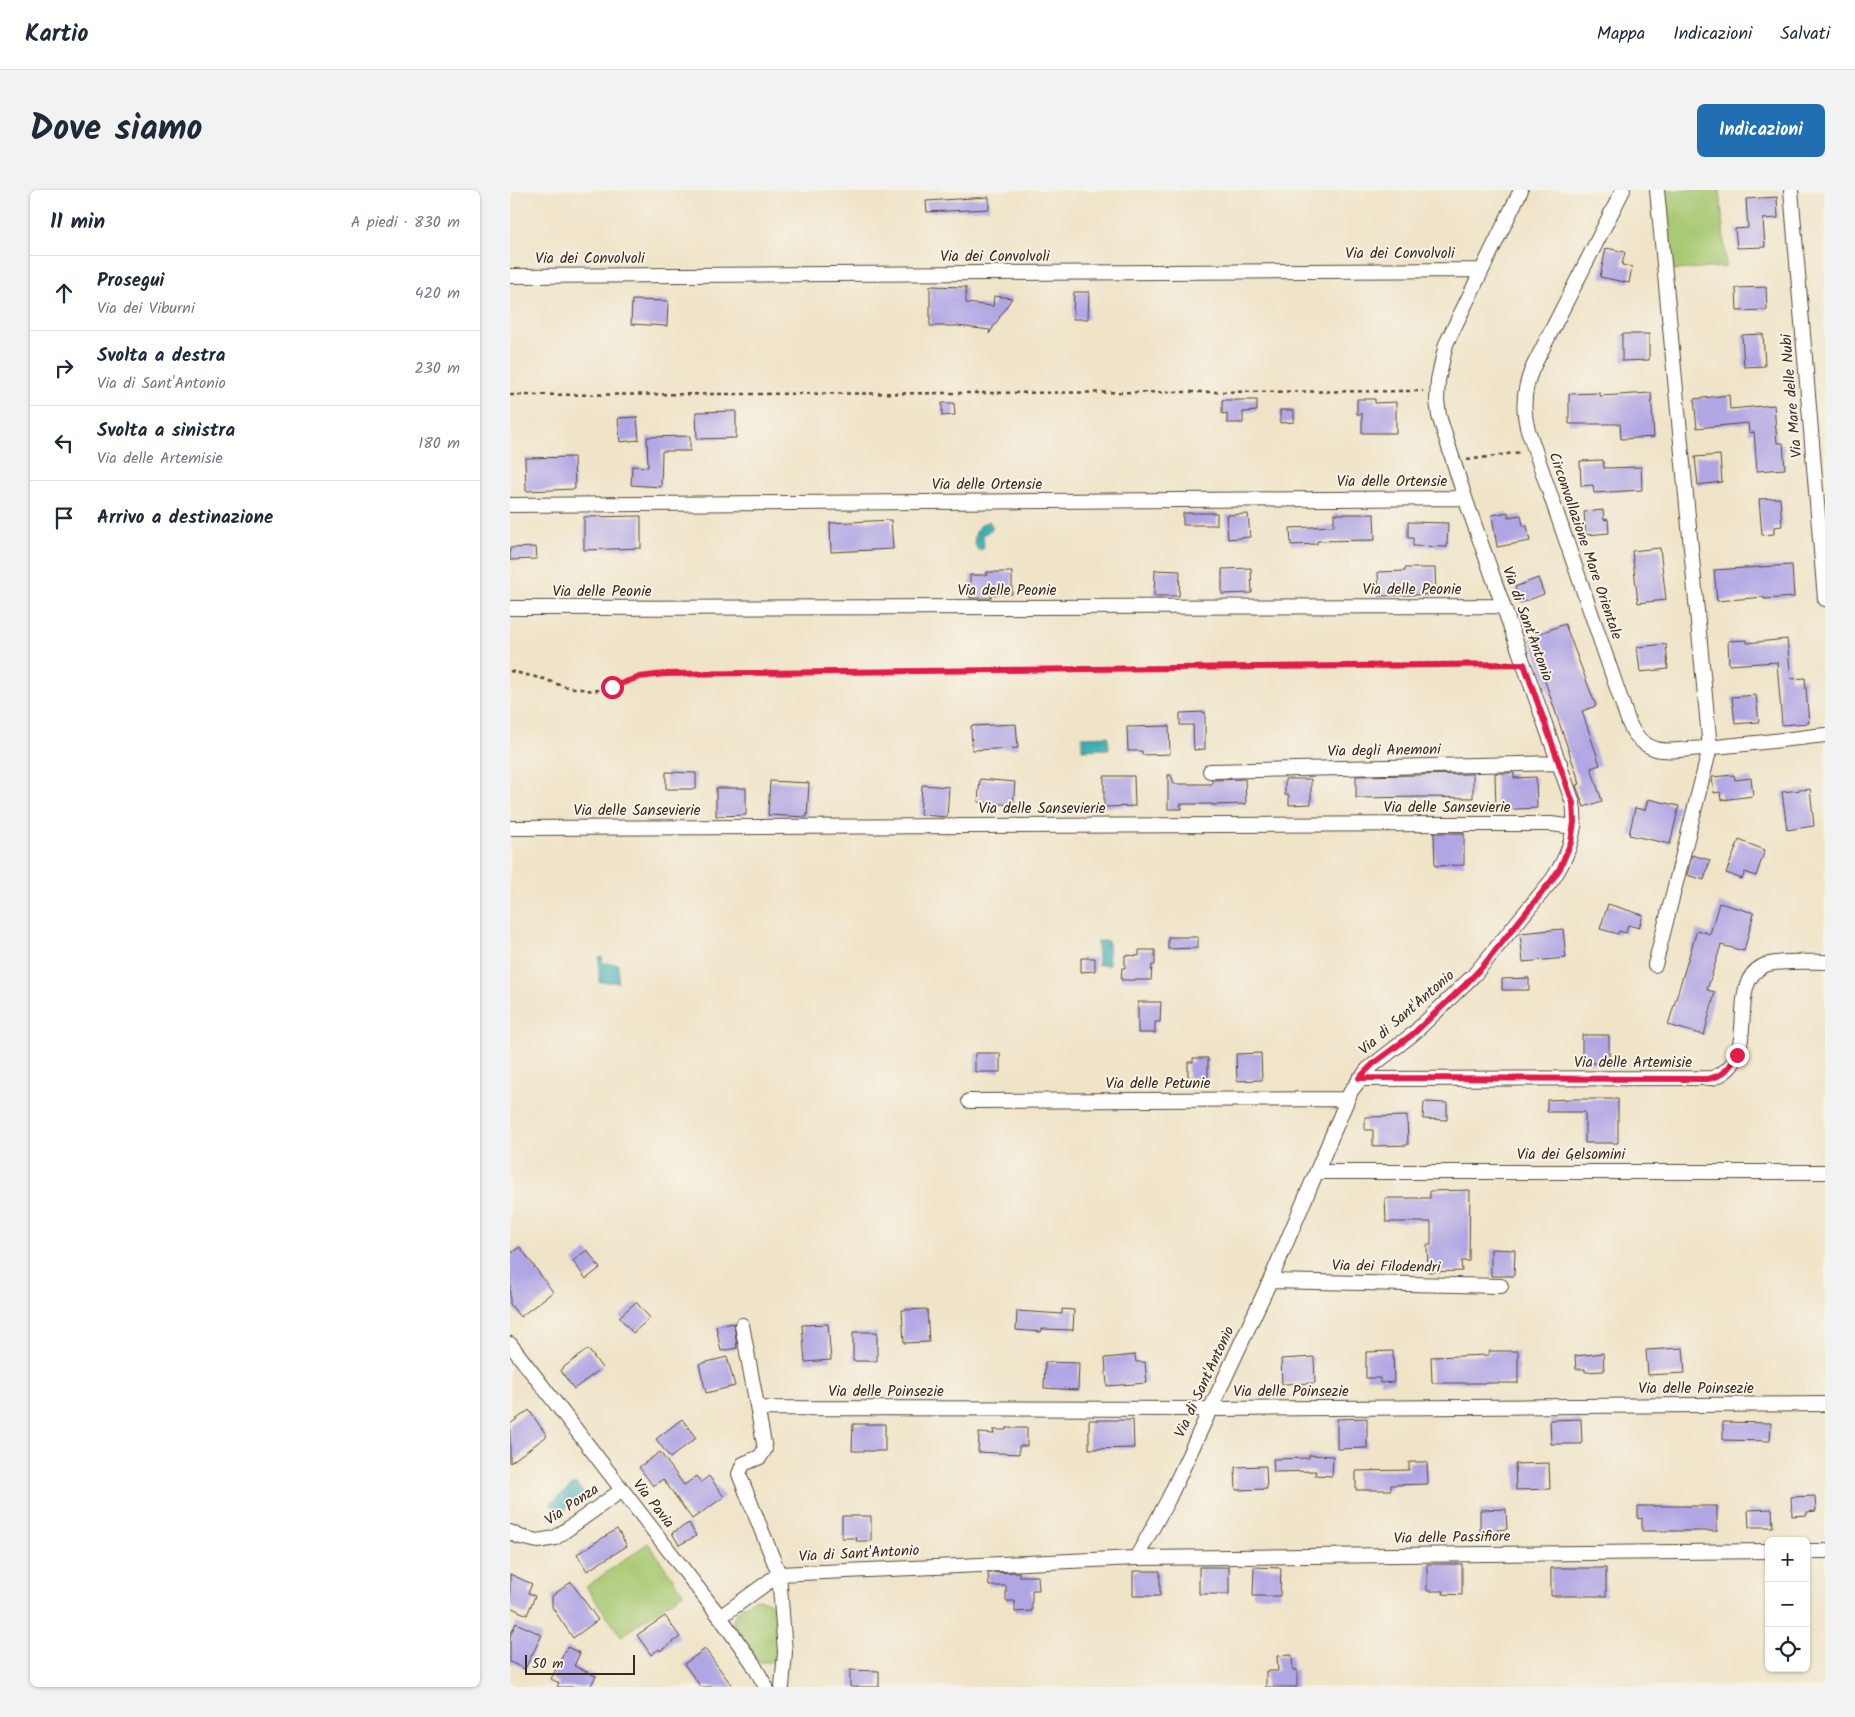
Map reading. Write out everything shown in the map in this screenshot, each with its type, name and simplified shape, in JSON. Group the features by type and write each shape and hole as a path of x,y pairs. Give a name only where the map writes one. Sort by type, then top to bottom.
{"street":[{"name":"Via di Sant'Antonio","path":"779,1574 1136,1558 1168,1500 1211,1409 1270,1281 1347,1099 1359,1078 1374,1063 1426,1022 1483,966 1556,874 1571,842 1574,827 1573,803 1464,498 1439,416 1437,391 1439,370 1446,344 1522,190"},
{"name":"Circonvallazione Mare Orientale","path":"1623,190 1528,379 1524,411 1526,424 1632,731 1644,743 1659,750 1710,748 1825,735"},
{"path":"1655,965 1710,748 1657,190"},
{"name":"Via Mare delle Nubi","path":"1791,190 1825,599"},
{"name":"Via dei Convolvoli","path":"510,276 1481,270"},
{"name":"Via delle Ortensie","path":"510,505 1464,498"},
{"name":"Via delle Peonie","path":"510,608 1503,606"},
{"name":"Via degli Anemoni","path":"1210,771 1560,763"},
{"name":"Via delle Sansevierie","path":"510,828 1436,824 1551,824 1574,827"},
{"name":"Via delle Artemisie","path":"1359,1078 1712,1078 1720,1076 1727,1070 1739,1051 1744,994 1752,977 1759,968 1773,963 1825,962"},
{"name":"Via delle Petunie","path":"969,1101 1347,1099"},
{"name":"Via dei Gelsomini","path":"1317,1172 1825,1172"},
{"name":"Via dei Filodendri","path":"1270,1281 1501,1286"},
{"path":"742,1324 765,1446 764,1452 757,1459 743,1464 738,1474 779,1574 785,1652 782,1687"},
{"name":"Via Pavia","path":"510,1344 720,1617 755,1667 766,1687"},
{"name":"Via delle Poinsezie","path":"758,1408 1211,1409 1825,1404"},
{"name":"Via Ponza","path":"510,1532 520,1537 538,1541 555,1538 622,1490"},
{"path":"1810,1551 1825,1550"},
{"name":"Via delle Passifiore","path":"1136,1558 1765,1551"},
{"path":"720,1617 779,1574"}],"path":[{"path":"510,395 1437,391"},
{"path":"1453,462 1535,450"},
{"path":"510,671 544,679 562,686 593,690 612,687 639,677 664,674 1524,664"}],"green space":[{"path":"1662,190 1720,190 1726,267 1670,270"},
{"path":"648,1543 683,1593 621,1636 586,1587"},
{"path":"756,1599 772,1604 779,1616 779,1649 771,1662 758,1662 733,1626 734,1617 740,1609"}],"water":[{"path":"989,521 993,528 984,535 984,547 982,550 978,550 974,543 976,532 982,524"},
{"path":"1108,736 1109,749 1082,750 1082,737"},
{"path":"1097,941 1108,941 1109,965 1098,965"},
{"path":"602,957 603,963 618,964 618,982 599,982 599,958"},
{"path":"575,1483 584,1493 559,1514 550,1504"}],"building":[{"path":"989,197 989,209 927,212 926,201"},
{"path":"1777,197 1778,218 1763,219 1765,247 1737,248 1735,229 1748,228 1746,199"},
{"path":"1606,248 1625,252 1622,265 1632,267 1629,283 1600,277"},
{"path":"930,286 966,287 966,303 993,306 994,296 1012,298 989,334 990,330 958,326 930,326"},
{"path":"1766,287 1767,310 1737,311 1736,288"},
{"path":"1074,292 1089,292 1088,319 1073,319"},
{"path":"632,300 668,301 667,326 631,324"},
{"path":"1622,334 1649,334 1649,360 1622,361"},
{"path":"1763,334 1765,366 1744,367 1742,335"},
{"path":"1600,393 1600,396 1651,393 1654,437 1621,439 1620,424 1569,424 1569,394"},
{"path":"1729,395 1730,409 1774,405 1777,443 1783,443 1785,469 1757,471 1754,432 1749,433 1748,423 1697,428 1694,399"},
{"path":"1357,399 1375,399 1375,403 1396,402 1396,433 1362,433 1362,414 1357,414"},
{"path":"1222,400 1257,400 1257,411 1243,412 1243,423 1227,423 1227,413 1222,414"},
{"path":"942,403 954,403 955,415 942,416"},
{"path":"1280,410 1294,410 1294,422 1280,423"},
{"path":"736,411 736,438 697,439 696,412"},
{"path":"637,417 639,440 620,442 618,418"},
{"path":"690,436 690,451 662,451 661,487 631,485 632,466 648,467 647,437"},
{"path":"1720,455 1722,482 1698,485 1695,457"},
{"path":"574,457 575,489 526,491 525,458"},
{"path":"1603,460 1604,468 1641,467 1642,490 1594,493 1593,485 1581,486 1580,461"},
{"path":"1780,498 1782,526 1774,527 1774,534 1762,535 1759,499"},
{"path":"1603,510 1604,520 1608,519 1609,533 1586,535 1584,512"},
{"path":"1508,512 1508,517 1521,515 1523,526 1527,526 1530,541 1497,547 1492,515"},
{"path":"1183,513 1217,513 1217,525 1183,525"},
{"path":"1248,514 1250,537 1228,539 1226,515"},
{"path":"1334,514 1374,514 1375,540 1317,541 1317,544 1291,545 1290,528 1334,526"},
{"path":"641,516 641,548 584,550 584,517"},
{"path":"891,520 893,549 831,552 830,523"},
{"path":"1408,522 1448,523 1447,547 1413,546 1413,538 1408,538"},
{"path":"536,547 537,559 510,560 510,548"},
{"path":"1660,548 1666,600 1638,603 1632,551"},
{"path":"1792,565 1794,597 1764,599 1764,597 1717,601 1714,570"},
{"path":"1251,568 1252,593 1222,594 1222,569"},
{"path":"1405,568 1435,568 1436,594 1379,596 1378,572 1405,571"},
{"path":"1155,570 1180,571 1179,596 1154,596"},
{"path":"987,572 1012,572 1012,594 991,595 991,598 970,598 970,575 987,575"},
{"path":"1538,578 1544,594 1521,603 1515,587"},
{"path":"1565,624 1596,706 1582,711 1600,765 1591,768 1602,801 1584,807 1576,785 1580,784 1530,637"},
{"path":"1787,639 1791,679 1805,678 1809,723 1782,725 1777,662 1729,665 1728,641 1747,640 1747,643"},
{"path":"1666,644 1668,669 1640,672 1637,647"},
{"path":"1756,695 1759,722 1735,724 1732,697"},
{"path":"1205,712 1205,749 1194,750 1193,725 1180,725 1180,713"},
{"path":"1016,724 1018,748 972,750 971,726"},
{"path":"1169,726 1170,754 1142,755 1142,751 1128,751 1127,727"},
{"path":"666,772 696,773 696,789 666,789"},
{"path":"1495,773 1514,773 1514,778 1536,777 1537,808 1496,810"},
{"path":"1473,774 1473,798 1356,798 1356,776"},
{"path":"1168,775 1171,775 1174,784 1212,784 1212,780 1245,779 1246,804 1180,804 1182,809 1168,809"},
{"path":"1734,775 1735,780 1751,778 1753,796 1721,800 1720,792 1714,793 1712,777"},
{"path":"1104,776 1134,776 1135,806 1104,807"},
{"path":"980,779 1015,782 1013,805 978,802"},
{"path":"1285,779 1311,779 1311,804 1289,805 1289,795 1285,795"},
{"path":"770,781 809,783 807,817 768,815"},
{"path":"922,785 949,787 947,817 920,815"},
{"path":"716,788 746,788 746,815 716,816"},
{"path":"1810,789 1814,826 1787,830 1782,792"},
{"path":"1648,799 1679,806 1670,844 1629,835 1635,808 1645,810"},
{"path":"1434,833 1464,833 1464,865 1435,866"},
{"path":"1739,840 1765,850 1756,876 1745,872 1742,879 1726,873"},
{"path":"1692,855 1710,860 1704,880 1687,875"},
{"path":"1719,903 1754,913 1744,951 1721,945 1707,990 1715,992 1704,1035 1668,1025 1697,930 1710,934"},
{"path":"1608,904 1643,915 1639,928 1628,925 1626,933 1619,931 1618,934 1600,929"},
{"path":"1563,929 1566,958 1523,962 1520,933"},
{"path":"1168,937 1198,937 1198,948 1168,949"},
{"path":"1139,950 1155,950 1155,965 1152,965 1151,980 1121,980 1122,968 1125,968 1125,955 1139,956"},
{"path":"1081,958 1095,958 1095,971 1081,972"},
{"path":"1529,978 1529,990 1502,990 1502,979"},
{"path":"1138,1002 1161,1002 1160,1022 1155,1022 1155,1033 1138,1033"},
{"path":"1582,1035 1609,1035 1609,1063 1582,1063"},
{"path":"975,1053 1000,1053 1000,1072 975,1072"},
{"path":"1261,1053 1262,1080 1237,1081 1236,1054"},
{"path":"1193,1058 1208,1058 1208,1077 1188,1077 1188,1062 1193,1062"},
{"path":"1618,1099 1618,1143 1585,1143 1585,1112 1547,1112 1547,1100"},
{"path":"1424,1102 1447,1103 1447,1120 1423,1119"},
{"path":"1407,1116 1408,1145 1373,1146 1373,1130 1365,1130 1365,1117"},
{"path":"1470,1190 1469,1261 1461,1261 1462,1271 1428,1272 1427,1245 1431,1245 1431,1222 1386,1222 1385,1198 1430,1198 1430,1191"},
{"path":"520,1247 553,1292 520,1317 510,1304 510,1254"},
{"path":"1491,1249 1515,1250 1514,1276 1491,1276"},
{"path":"587,1250 600,1268 586,1279 573,1261"},
{"path":"636,1302 650,1318 633,1333 619,1317"},
{"path":"927,1309 929,1342 904,1343 902,1310"},
{"path":"1062,1309 1074,1310 1073,1330 1042,1329 1041,1332 1016,1330 1017,1311 1062,1314"},
{"path":"734,1323 737,1348 721,1351 716,1326"},
{"path":"828,1324 831,1360 805,1362 802,1325"},
{"path":"853,1332 877,1332 877,1361 853,1361"},
{"path":"1683,1348 1685,1373 1648,1375 1646,1350"},
{"path":"588,1349 602,1368 574,1389 560,1370"},
{"path":"1393,1351 1394,1382 1380,1383 1380,1378 1366,1378 1366,1352"},
{"path":"1489,1351 1518,1351 1518,1383 1432,1383 1431,1357 1489,1355"},
{"path":"1603,1353 1604,1371 1585,1372 1585,1369 1576,1369 1575,1356"},
{"path":"1135,1355 1136,1362 1145,1362 1147,1383 1107,1386 1105,1358"},
{"path":"727,1357 735,1386 706,1393 699,1364"},
{"path":"1314,1357 1315,1383 1282,1384 1281,1359"},
{"path":"1045,1362 1079,1363 1078,1390 1044,1388"},
{"path":"529,1410 547,1436 510,1463 510,1424"},
{"path":"1367,1418 1367,1448 1337,1449 1337,1419"},
{"path":"682,1419 696,1438 670,1458 656,1439"},
{"path":"1581,1419 1582,1444 1551,1444 1550,1420"},
{"path":"1089,1420 1133,1420 1134,1448 1089,1449"},
{"path":"1723,1422 1771,1423 1770,1441 1723,1440"},
{"path":"853,1424 885,1424 885,1451 852,1451"},
{"path":"1006,1428 1027,1428 1027,1446 1019,1446 1019,1454 978,1452 979,1433 994,1434 993,1430 1006,1430"},
{"path":"660,1452 684,1485 697,1476 701,1482 709,1476 724,1497 692,1519 663,1479 653,1486 639,1467"},
{"path":"1309,1455 1333,1456 1332,1476 1315,1475 1316,1471 1274,1472 1273,1459 1309,1458"},
{"path":"1409,1462 1427,1462 1428,1484 1391,1485 1391,1490 1356,1490 1356,1471 1409,1470"},
{"path":"1549,1463 1550,1489 1516,1490 1515,1464"},
{"path":"1266,1466 1267,1489 1236,1490 1235,1467"},
{"path":"1815,1496 1816,1511 1807,1512 1807,1515 1792,1516 1791,1497"},
{"path":"1638,1506 1717,1506 1717,1531 1642,1531 1642,1518 1638,1519"},
{"path":"1506,1509 1507,1529 1497,1530 1498,1536 1480,1536 1480,1510"},
{"path":"1772,1509 1773,1527 1749,1527 1748,1510"},
{"path":"842,1516 871,1516 871,1541 856,1541 857,1538 842,1538"},
{"path":"689,1523 696,1536 679,1545 672,1533"},
{"path":"617,1529 627,1546 587,1571 577,1554"},
{"path":"1427,1564 1462,1564 1462,1595 1443,1594 1444,1591 1427,1591"},
{"path":"1199,1567 1229,1567 1229,1594 1199,1594"},
{"path":"1254,1567 1281,1568 1280,1596 1253,1596"},
{"path":"1551,1568 1606,1568 1606,1596 1551,1596"},
{"path":"1133,1571 1160,1571 1160,1596 1133,1596"},
{"path":"1019,1572 1019,1576 1038,1576 1039,1590 1032,1590 1032,1611 1015,1612 1015,1601 1006,1601 1006,1586 989,1586 988,1573"},
{"path":"510,1574 532,1584 528,1593 535,1596 527,1615 510,1607"},
{"path":"571,1582 598,1620 573,1638 552,1607 552,1596"},
{"path":"665,1616 680,1637 651,1655 637,1635"},
{"path":"516,1623 542,1635 525,1669 510,1662 510,1636"},
{"path":"567,1647 580,1653 574,1666 596,1676 590,1687 557,1687 559,1683 551,1679"},
{"path":"705,1649 733,1687 701,1687 684,1664"},
{"path":"1292,1655 1293,1670 1297,1670 1297,1687 1266,1687 1266,1671 1278,1671 1277,1656"},
{"path":"850,1670 879,1671 879,1687 850,1687"}],"route":[{"path":"612,687 639,677 664,674 1524,664 1573,803 1574,822 1571,842 1560,868 1552,880 1483,966 1426,1022 1374,1063 1359,1078 1707,1079 1720,1076 1727,1070 1737,1055"}]}
